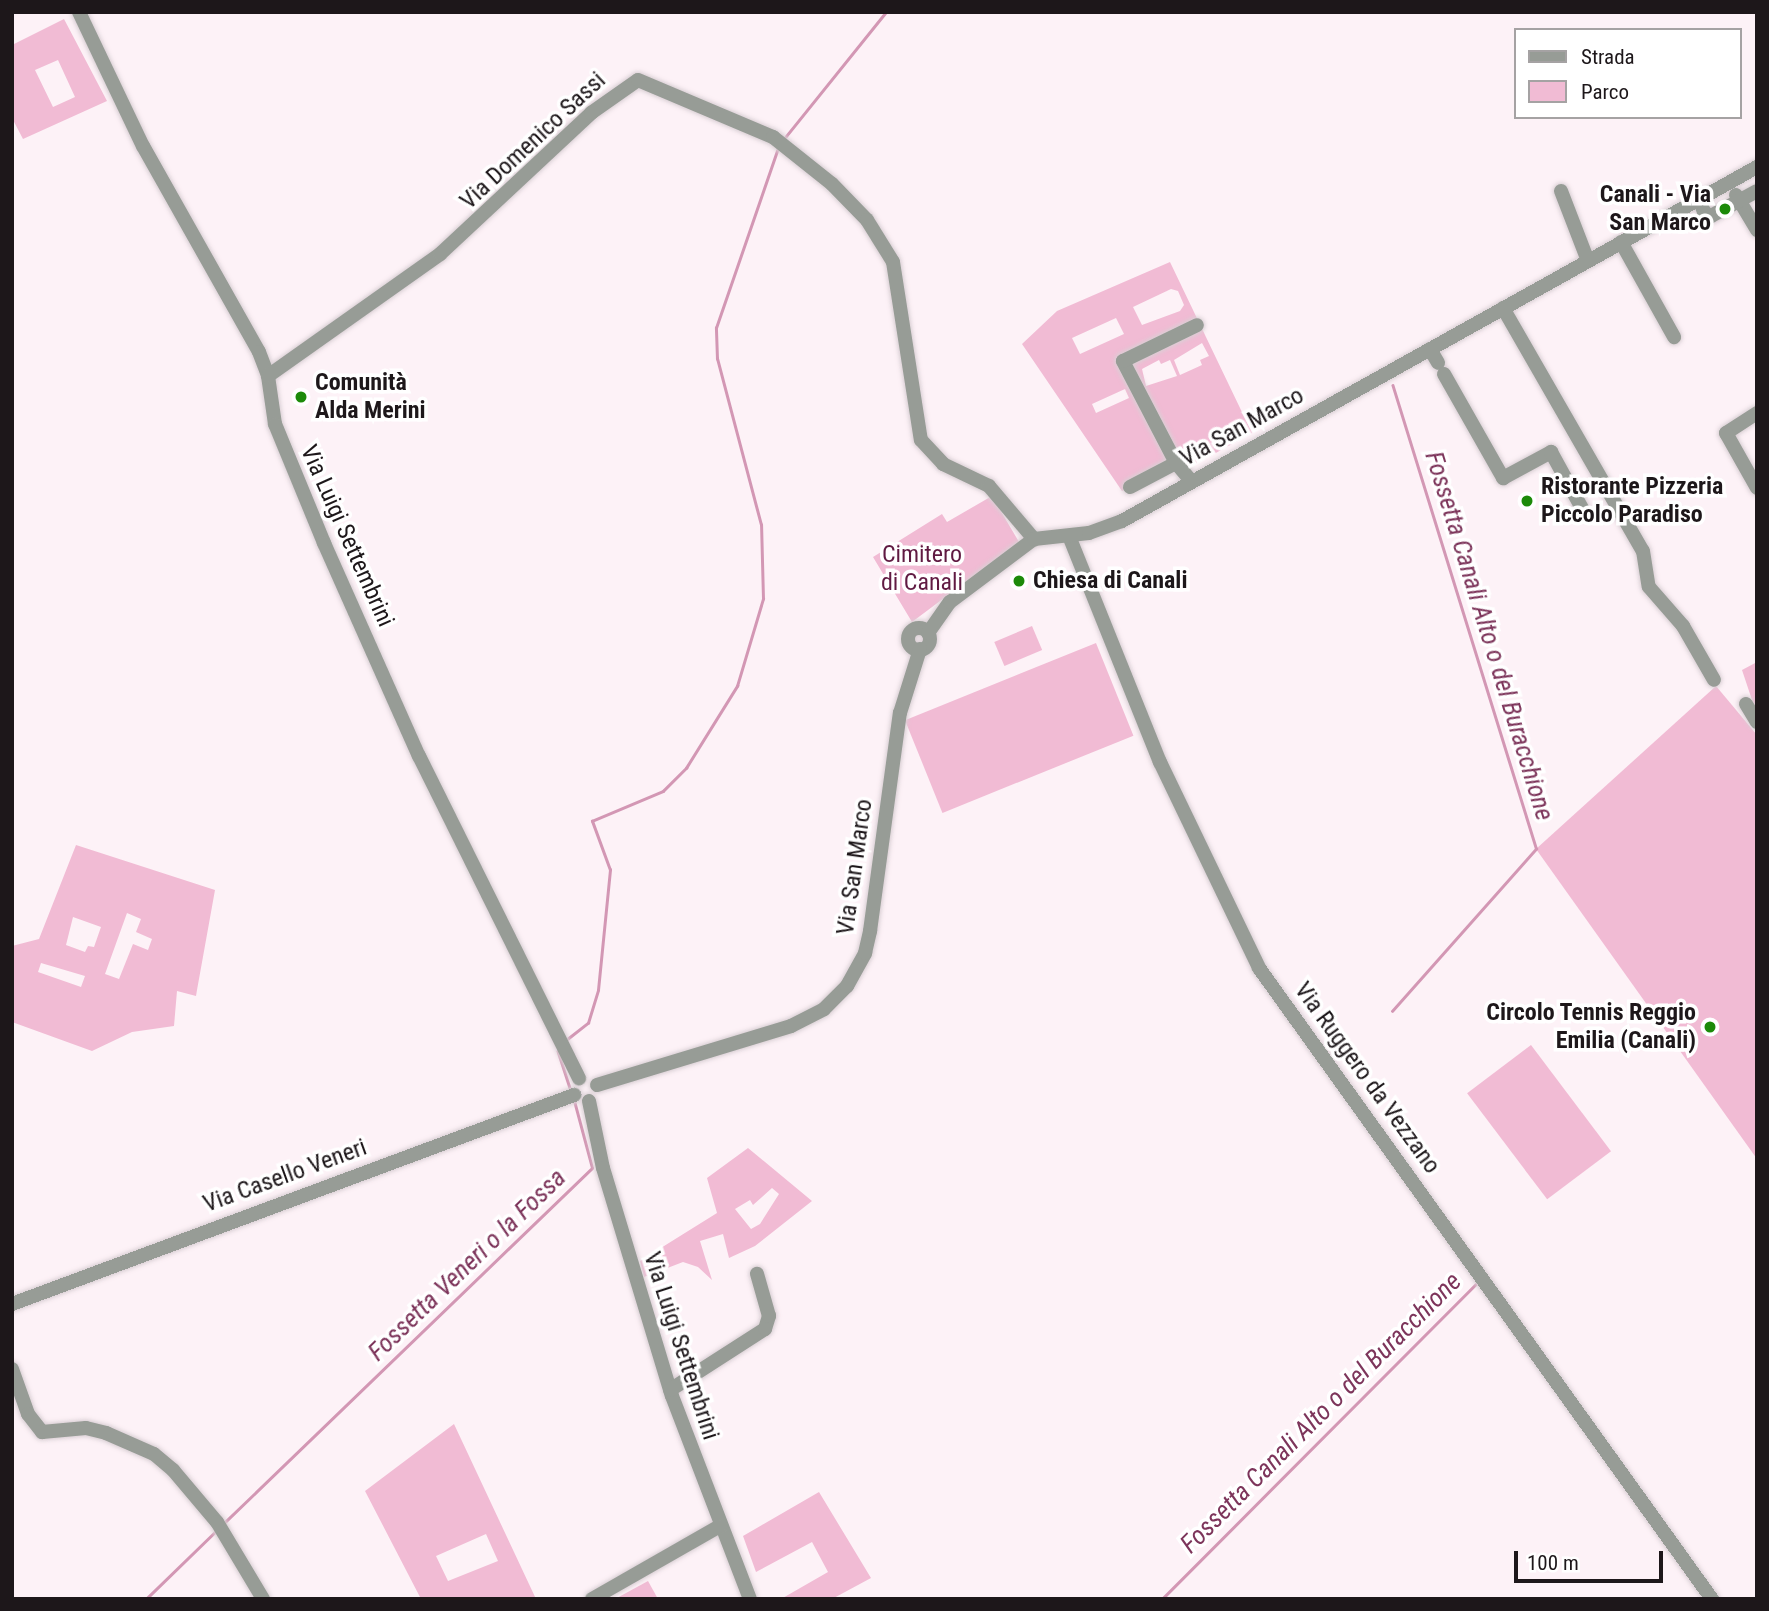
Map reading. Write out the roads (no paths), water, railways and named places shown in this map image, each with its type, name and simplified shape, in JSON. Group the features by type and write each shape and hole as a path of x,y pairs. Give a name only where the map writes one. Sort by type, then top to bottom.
{"street":[{"name":"Via Luigi Settembrini","path":"79,12 143,146 259,352 268,376 275,424 324,543 419,756 579,1078"},
{"name":"Via Domenico Sassi","path":"268,376 440,254 591,113 638,80 773,137 832,184 867,220 893,262 921,440 943,464 989,486 1034,539"},
{"name":"Via San Marco","path":"597,1085 791,1026 824,1009 847,986 865,953 870,931 892,764 915,648 929,644 923,631 950,602 1034,539 1069,536 1109,528 1757,167"},
{"path":"1729,182 1757,230"},
{"path":"1561,191 1588,261"},
{"path":"1699,199 1704,212 1711,216 1757,191"},
{"path":"1621,242 1674,337"},
{"path":"1503,308 1643,551 1648,587 1683,626 1714,680"},
{"path":"1191,481 1176,463 1123,361 1197,325"},
{"path":"1430,348 1503,478 1551,453 1583,510"},
{"path":"1757,412 1726,433 1757,488"},
{"path":"1130,487 1176,463"},
{"name":"Via Ruggero da Vezzano","path":"1069,536 1160,762 1258,968 1712,1599"},
{"path":"1746,704 1757,722"},
{"path":"590,1077 597,1085 595,1096 589,1101 572,1096 579,1078 590,1077"},
{"name":"Via Casello Veneri","path":"12,1304 572,1096"},
{"name":"Via Luigi Settembrini","path":"589,1101 603,1168 670,1390 750,1599"},
{"path":"670,1390 765,1329 769,1316 757,1274"},
{"path":"12,1369 28,1414 42,1432 86,1428 106,1433 154,1454 173,1470 217,1522 263,1599"},
{"path":"592,1599 720,1526"}],"waterway":[{"name":"Fossetta Veneri o la Fossa","path":"783,140 886,12"},
{"name":"Fossetta Veneri o la Fossa","path":"566,1040 588,1023 598,990 610,870 592,821 663,791 686,768 737,686 763,599 761,525 717,359 716,328 778,148"},
{"name":"Fossetta Canali Alto o del Buracchione","path":"1392,1011 1536,849 1393,386"},
{"name":"Fossetta Veneri o la Fossa","path":"558,1051 571,1091"},
{"name":"Fossetta Veneri o la Fossa","path":"224,1523 592,1168 574,1101"},
{"name":"Fossetta Canali Alto o del Buracchione","path":"1162,1599 1478,1282"},
{"name":"Fossetta Veneri o la Fossa","path":"146,1599 216,1531"}],"place":[{"name":"Canali - Via San Marco","path":"1725,209"},
{"name":"Comunità Alda Merini","path":"301,397"},
{"name":"Ristorante Pizzeria Piccolo Paradiso","path":"1527,501"},
{"name":"Chiesa di Canali","path":"1019,581"},
{"name":"Circolo Tennis Reggio Emilia (Canali)","path":"1710,1027"}],"park label":[{"name":"Cimitero di Canali","path":"922,569"}]}
